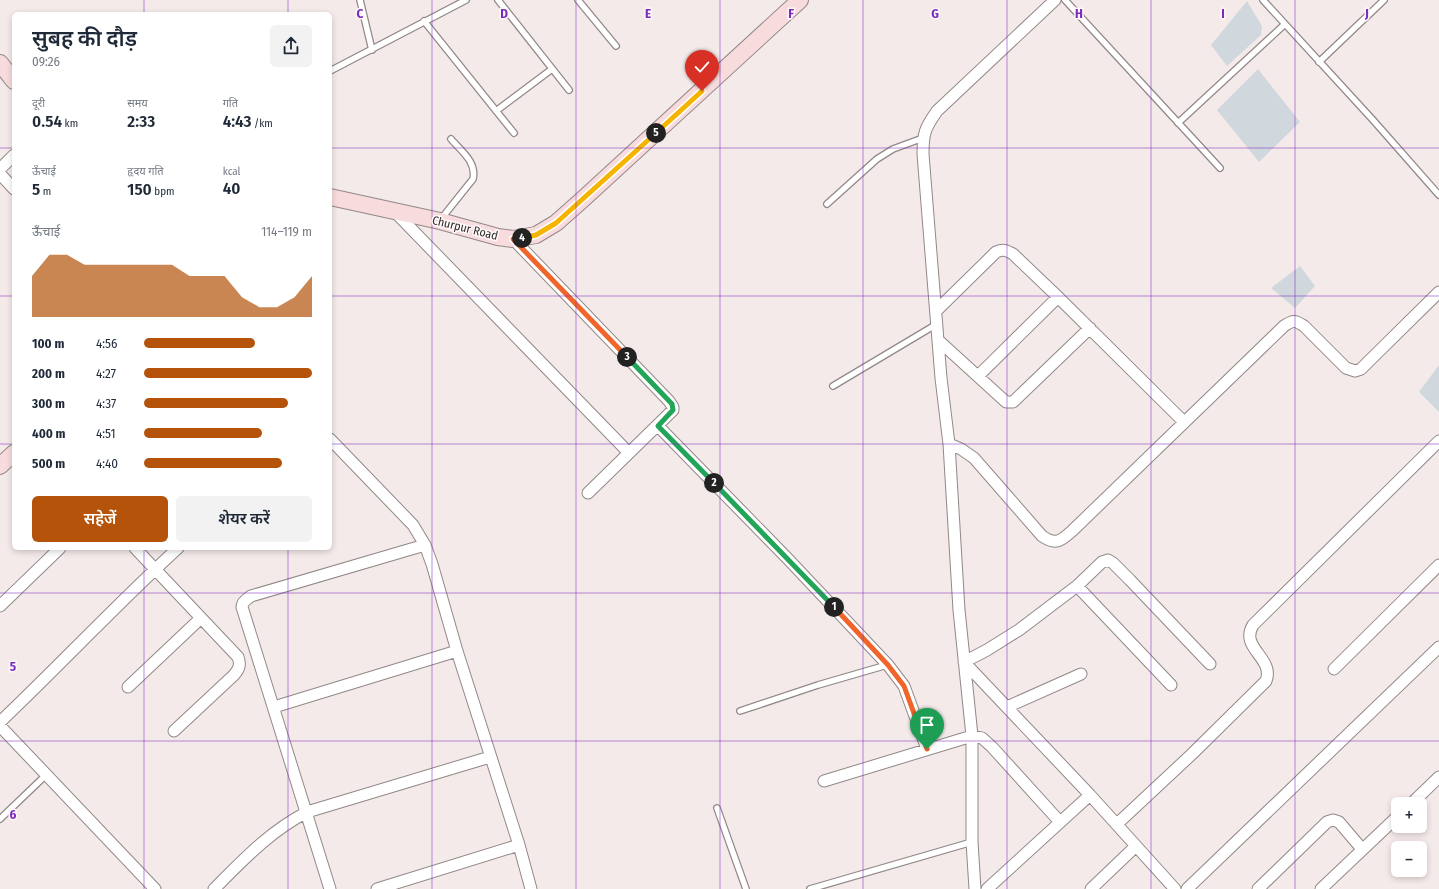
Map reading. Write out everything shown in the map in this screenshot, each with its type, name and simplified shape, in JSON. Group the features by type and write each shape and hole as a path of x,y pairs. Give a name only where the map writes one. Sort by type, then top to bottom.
{"street":[{"name":"Churpur Road","path":"332,196 394,212 440,221 498,237 513,239 536,235 556,223 800,0"},
{"path":"975,889 972,842 972,736 959,610 949,444 938,340 923,138 927,124 937,111 1055,0"},
{"path":"0,63 12,78"},
{"path":"0,169 12,157"},
{"path":"0,174 12,187"},
{"path":"394,212 629,454"},
{"path":"513,239 672,404 673,410 658,426 588,493"},
{"path":"936,311 996,252 1007,250 1090,328 1184,422"},
{"path":"949,444 974,458 1042,536 1049,541 1057,542 1072,531 1284,326 1292,321 1304,326 1346,368 1355,371 1361,369 1439,292"},
{"path":"978,376 1058,297"},
{"path":"938,340 1006,402 1010,403 1013,402 1090,328"},
{"path":"658,426 794,565 888,665 904,686 927,749"},
{"path":"332,441 413,525 425,545 490,757 519,845 531,889"},
{"path":"1117,824 1192,754 1266,681 1268,675 1267,667 1249,639 1248,632 1253,625 1439,441"},
{"path":"0,466 12,455"},
{"path":"330,889 242,607 243,603 247,599 284,586 425,545"},
{"path":"0,606 58,550"},
{"path":"137,550 238,657 240,663 234,675 174,731"},
{"path":"0,722 176,550"},
{"path":"964,662 1019,630 1078,586 1102,562 1108,560 1113,563 1210,664"},
{"path":"1334,669 1439,565"},
{"path":"1078,586 1171,685"},
{"path":"128,687 201,618"},
{"path":"1187,889 1439,646"},
{"path":"274,707 457,651"},
{"path":"964,662 1117,824 1175,889"},
{"path":"1007,707 1081,674"},
{"path":"0,726 155,889"},
{"path":"824,780 972,736 982,738 1060,822"},
{"path":"214,889 267,838 288,822 307,812 490,757"},
{"path":"1418,797 1439,777"},
{"path":"987,889 1090,795"},
{"path":"1258,889 1327,822 1333,820 1339,822 1362,849"},
{"path":"1321,889 1391,822"},
{"path":"377,889 519,845"},
{"path":"1091,889 1136,846"}],"lane":[{"path":"360,0 372,50"},
{"path":"332,70 466,0"},
{"path":"498,0 569,90"},
{"path":"578,0 616,46"},
{"path":"1065,0 1220,168"},
{"path":"1263,0 1439,195"},
{"path":"1319,62 1384,0"},
{"path":"424,21 514,134"},
{"path":"1178,123 1285,24"},
{"path":"496,111 552,70"},
{"path":"827,204 877,159 893,149 923,138"},
{"path":"440,221 473,179 475,171 471,162 451,139"},
{"path":"834,386 937,324"},
{"path":"740,711 818,685 888,665"},
{"path":"0,819 46,775"},
{"path":"717,808 746,889"},
{"path":"810,889 972,842"}],"building":[{"path":"1247,1 1262,26 1261,35 1227,66 1211,45"},
{"path":"1258,69 1300,122 1259,162 1217,110"},
{"path":"1300,266 1315,286 1295,308 1271,288"},
{"path":"1439,365 1439,412 1419,392"}],"route":[{"path":"702,91 556,223 536,235 513,239 672,404 673,410 658,426 888,665 904,686 927,749"}]}
